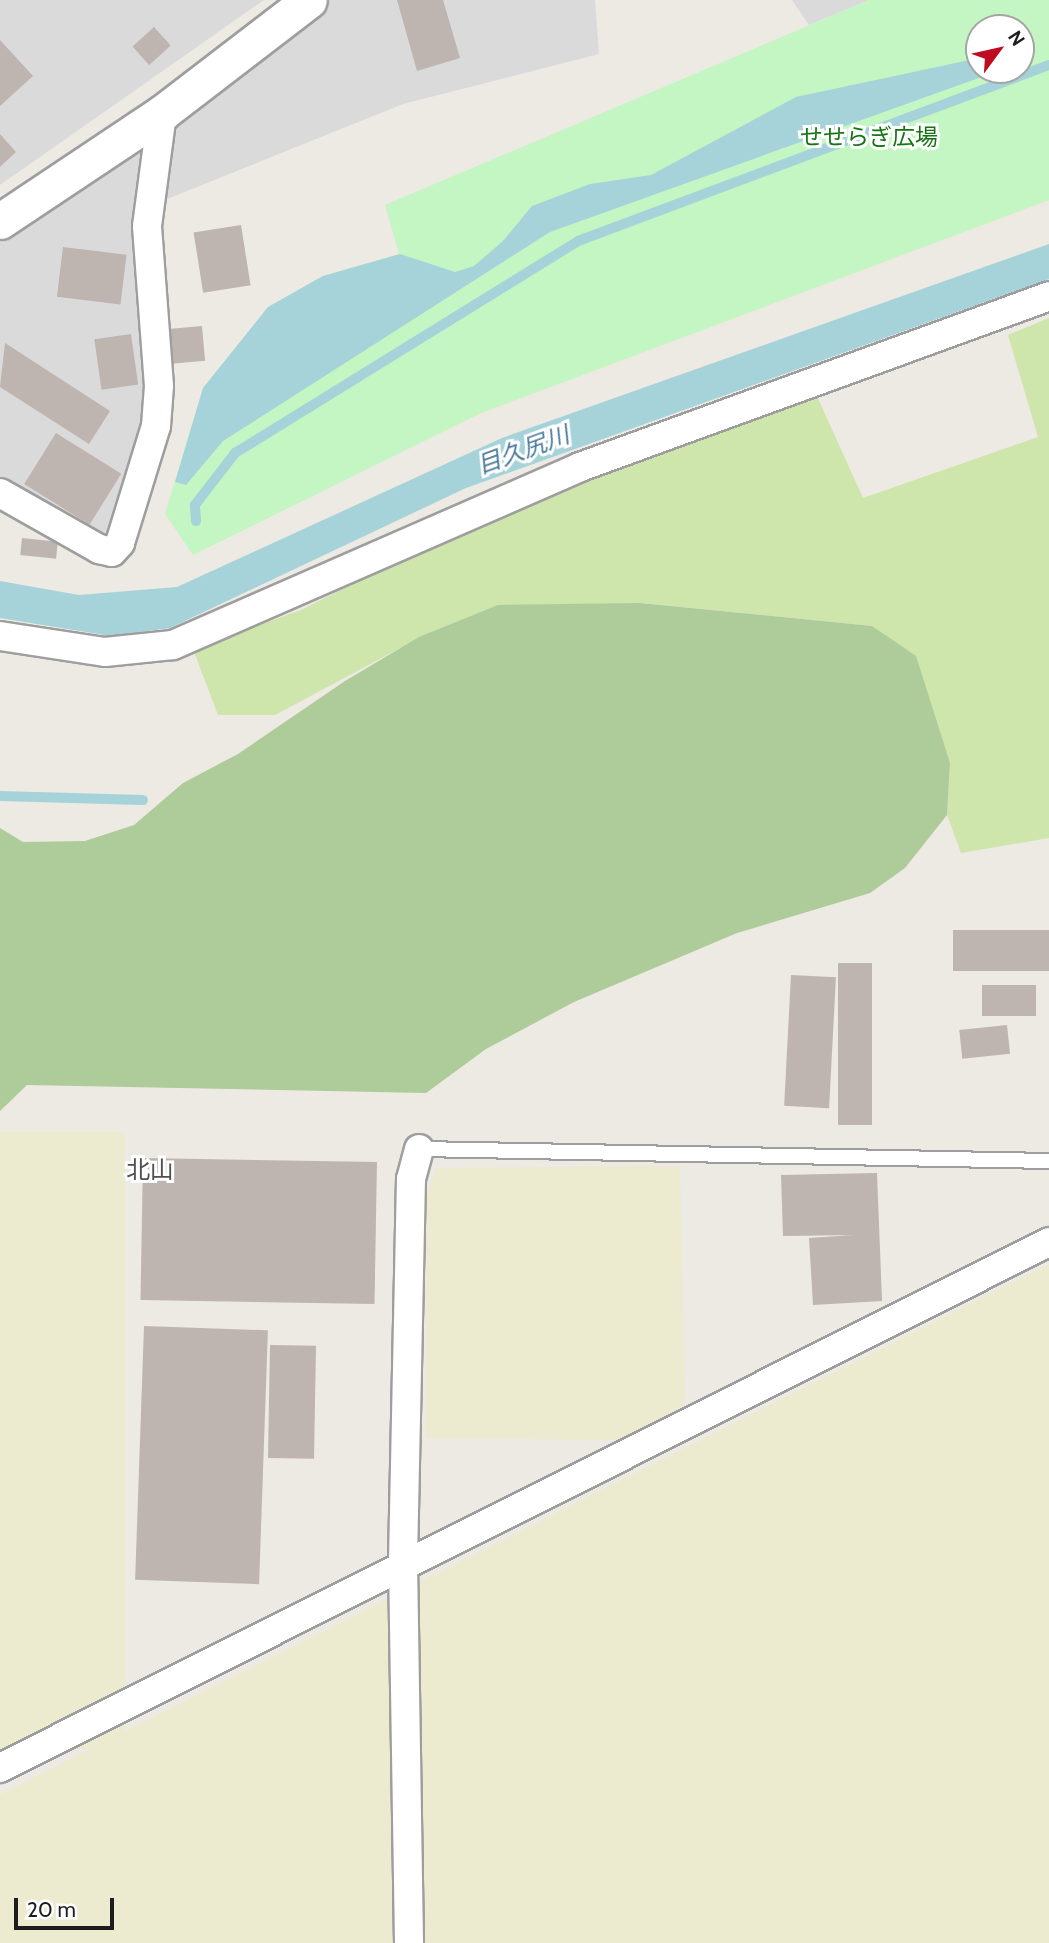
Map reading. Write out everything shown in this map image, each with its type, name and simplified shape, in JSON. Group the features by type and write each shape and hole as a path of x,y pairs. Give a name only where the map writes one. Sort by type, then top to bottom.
{"street":[{"path":"0,221 162,113 309,0"},
{"path":"0,493 99,549 112,552 120,543 156,426 159,386 147,226 162,113"},
{"path":"0,636 105,652 173,645 580,467 1049,296"},
{"path":"409,1943 403,1560 411,1179 419,1149"},
{"path":"0,1768 403,1560 1049,1242"}],"lane":[{"path":"419,1149 1049,1161"}],"shaded area":[{"path":"0,0 264,0 0,185"},
{"path":"330,0 595,0 599,54 403,104 160,202 175,120"},
{"path":"792,0 869,0 809,25"},
{"path":"148,138 149,394 110,537 101,544 0,485 0,238"},
{"path":"0,1132 125,1132 125,1749 0,1749"},
{"path":"680,1166 685,1404 622,1440 426,1438 427,1194 436,1168"},
{"path":"1049,1264 1049,1943 0,1943 0,1795"}],"green space":[{"name":"せせらぎ広場","path":"869,0 1049,0 1049,200 481,413 193,555 165,514 203,388 268,307 323,276 399,254 385,205"},
{"path":"1049,318 1049,838 961,853 947,815 950,763 872,626 641,603 419,638 275,715 218,715 193,649 301,610 481,520 816,394 863,498 1038,437 1008,335"},
{"path":"640,603 872,626 916,656 950,763 947,815 905,868 870,893 737,933 574,1002 486,1049 426,1093 27,1085 0,1111 0,828 23,842 85,841 134,825 183,783 238,754 345,681 419,637 498,605"}],"water":[{"path":"965,61 965,83 550,232 223,441 186,485 175,482 203,388 268,307 323,276 400,254 455,272 474,266 503,241 532,206 590,184 651,175 796,97"},
{"name":"目久尻川","path":"1049,244 1049,279 466,488 170,628 111,636 0,618 0,581 79,595 177,587 502,438"}],"building":[{"path":"397,0 443,0 460,58 417,71"},
{"path":"154,27 171,46 149,65 132,46"},
{"path":"0,40 33,76 0,106"},
{"path":"0,134 16,152 0,167"},
{"path":"241,225 251,285 203,293 194,233"},
{"path":"63,247 127,255 120,304 57,297"},
{"path":"202,326 205,361 171,364 168,329"},
{"path":"131,334 138,385 101,390 94,339"},
{"path":"5,343 110,411 89,444 0,387"},
{"path":"56,433 121,474 90,525 24,484"},
{"path":"22,538 58,542 56,559 20,555"},
{"path":"953,930 1049,930 1049,971 953,971"},
{"path":"838,963 872,963 872,1125 838,1125"},
{"path":"791,975 836,977 829,1108 784,1106"},
{"path":"982,985 1036,985 1036,1016 982,1016"},
{"path":"1007,1025 1010,1054 962,1059 959,1030"},
{"path":"143,1158 377,1162 374,1304 141,1300"},
{"path":"877,1173 882,1301 813,1305 809,1238 853,1235 783,1236 781,1175"},
{"path":"144,1326 268,1330 259,1584 135,1580"},
{"path":"270,1345 316,1346 314,1459 268,1458"}],"waterway":[{"path":"196,521 195,505 235,453 578,241 1049,65"},
{"path":"0,796 143,800"}],"district":[{"name":"北山","path":"150,1170"}]}
